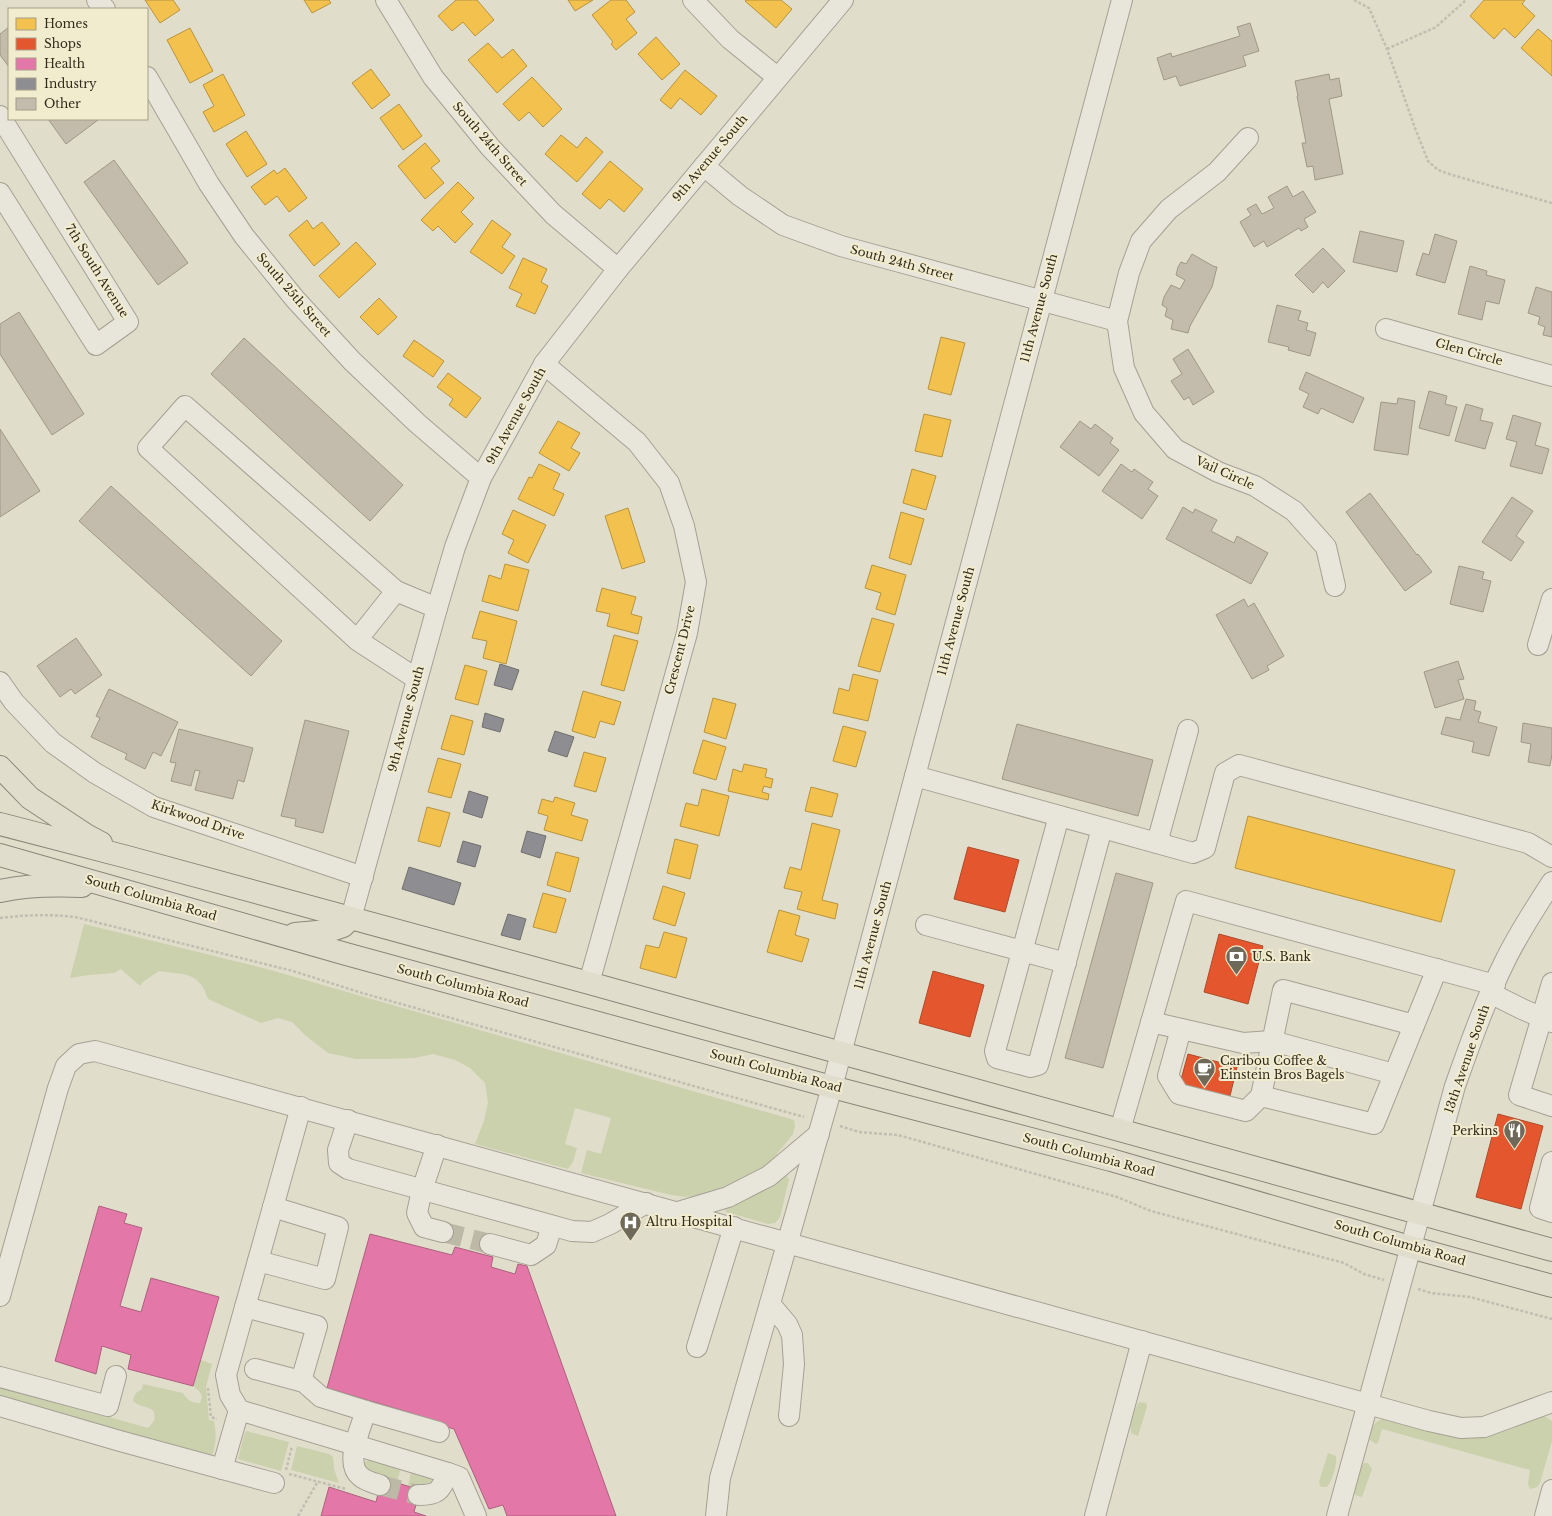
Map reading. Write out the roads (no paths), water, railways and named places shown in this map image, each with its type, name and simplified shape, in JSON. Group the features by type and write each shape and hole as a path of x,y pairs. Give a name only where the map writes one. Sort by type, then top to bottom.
{"main road":[{"path":"0,767 30,798 86,835 127,857"},
{"path":"0,824 127,857 589,983 1552,1250"},
{"name":"South Columbia Road","path":"0,855 353,956 832,1087 1111,1160 1410,1247 1552,1286"},
{"path":"0,891 65,885 120,889"},
{"path":"270,932 301,934 328,931 343,926 351,918"}],"street":[{"path":"97,0 104,8"},
{"name":"South 24th Street","path":"386,0 433,77 490,147 553,214 618,269"},
{"path":"693,0 730,39 778,77"},
{"name":"9th Avenue South","path":"351,918 436,608 455,547 481,478 544,364 618,269 843,0"},
{"name":"11th Avenue South","path":"716,1516 720,1478 841,1054 1122,0"},
{"name":"South 25th Street","path":"148,79 209,184 244,236 296,299 352,361 417,424 481,478"},
{"name":"7th South Avenue","path":"0,116 128,322 96,345 0,193"},
{"name":"Vail Circle","path":"1248,138 1217,172 1169,208 1141,241 1128,273 1118,321 1124,368 1144,413 1175,449 1218,472 1255,486 1294,511 1326,546 1335,586"},
{"name":"South 24th Street","path":"704,166 740,196 783,226 841,246 1118,321"},
{"name":"Glen Circle","path":"1386,329 1552,376"},
{"name":"Crescent Drive","path":"544,364 637,442 669,483 684,526 696,582 686,633 589,983"},
{"path":"417,679 357,640 148,448 185,406 396,591 436,608"},
{"path":"357,640 396,591"},
{"path":"1538,645 1552,599"},
{"name":"Kirkwood Drive","path":"0,682 14,702 53,743 95,773 154,807 363,876"},
{"path":"1157,843 1188,730"},
{"path":"915,776 1193,853 1205,848 1225,773 1239,765 1528,843 1552,857"},
{"path":"1058,816 995,1051 997,1058 1032,1067 1038,1065 1102,828"},
{"name":"13th Avenue South","path":"1337,1516 1455,1086 1479,1019 1492,989 1512,948 1533,911 1552,882"},
{"path":"1120,1130 1186,901 1437,969 1492,989 1546,1020"},
{"path":"926,925 1066,963"},
{"path":"1261,1096 1374,1124 1437,969"},
{"path":"1552,983 1546,1020 1519,1095 1552,1106"},
{"path":"1181,1029 1168,1076 1179,1094 1246,1111 1261,1096 1283,990 1414,1025"},
{"path":"1151,1022 1243,1043 1272,1041 1394,1074"},
{"path":"1,1286 58,1088 66,1066 79,1054 95,1051 1368,1404 1461,1428 1484,1427 1552,1402"},
{"path":"301,1107 226,1375 230,1395 239,1410 459,1476 476,1516"},
{"path":"348,1120 338,1150 339,1163 348,1169 422,1190 572,1231 592,1232 610,1224 646,1203"},
{"path":"678,1212 728,1197 769,1176 819,1134"},
{"path":"437,1145 422,1190 417,1213 424,1227 443,1232"},
{"path":"1552,1162 1540,1208 1552,1212"},
{"path":"258,1261 325,1279 338,1227 274,1207"},
{"path":"490,1244 531,1254 546,1245 552,1226"},
{"path":"697,1347 734,1227"},
{"path":"770,1304 787,1324 792,1335 794,1364 789,1416"},
{"path":"246,1307 317,1326 301,1381"},
{"path":"1095,1516 1142,1341"},
{"path":"255,1369 301,1381 321,1397 439,1432"},
{"path":"0,1377 108,1406 116,1376"},
{"path":"0,1406 222,1469 280,1478"},
{"path":"222,1469 239,1410"},
{"path":"366,1411 354,1445 353,1460 355,1468 360,1476 380,1485"},
{"path":"418,1495 432,1495 441,1489 448,1473"},
{"path":"1545,1516 1552,1490"}],"tunnel":[{"path":"443,1232 490,1244"},
{"path":"380,1485 418,1495"}],"place":[{"name":"U.S. Bank","path":"1237,976"},
{"name":"Caribou Coffee & Einstein Bros Bagels","path":"1204,1088"},
{"name":"Perkins","path":"1514,1150"},
{"name":"Altru Hospital","path":"631,1242"}]}
